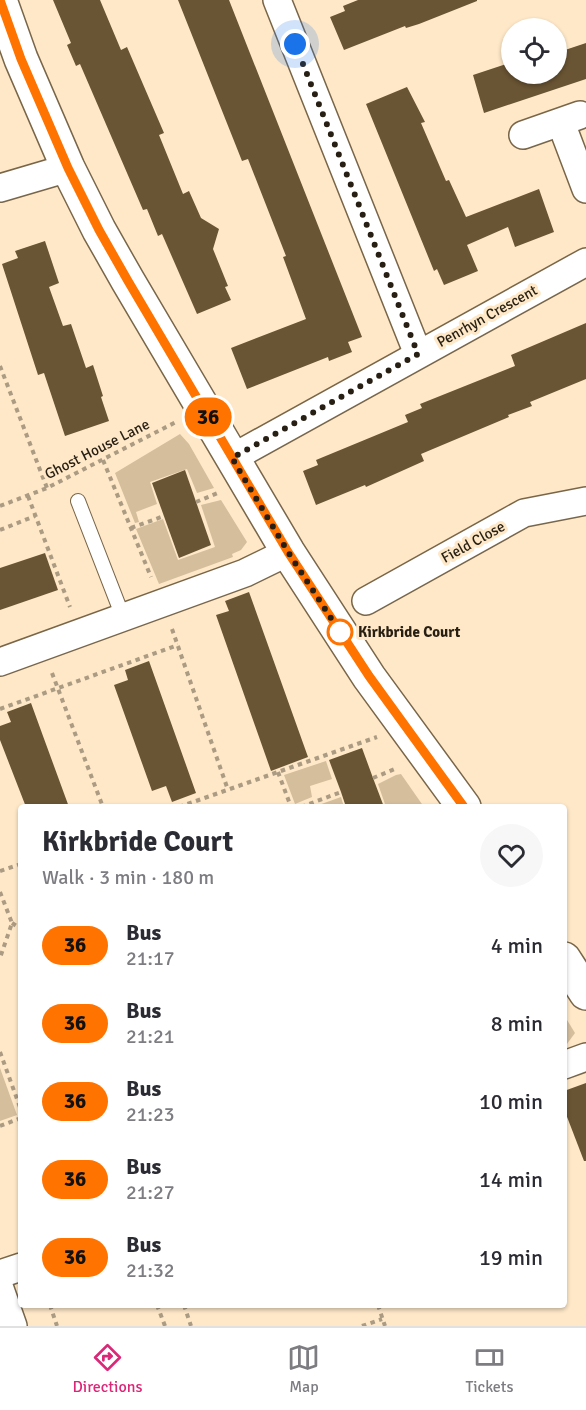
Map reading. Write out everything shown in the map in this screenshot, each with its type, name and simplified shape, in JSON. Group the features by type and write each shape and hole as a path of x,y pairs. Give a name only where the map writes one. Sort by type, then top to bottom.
{"street":[{"path":"0,0 21,59 68,168 99,230 288,552 369,676 462,804"},
{"path":"277,0 418,354"},
{"path":"524,135 570,119 586,189"},
{"path":"0,188 68,168"},
{"name":"Penrhyn Crescent","path":"232,458 586,262"},
{"name":"Field Close","path":"366,601 524,513 586,501"},
{"path":"0,662 244,573 288,552"},
{"path":"567,964 586,993"},
{"path":"567,1064 586,1057"},
{"path":"0,1274 18,1268"},
{"path":"0,1289 13,1326"}],"lane":[{"path":"78,501 123,617"}],"path":[{"path":"0,366 47,488"},
{"name":"Ghost House Lane","path":"0,506 47,488 203,409"},
{"path":"103,460 178,645 228,790"},
{"path":"28,496 80,633"},
{"path":"0,530 35,516"},
{"path":"130,528 164,516"},
{"path":"0,710 178,645"},
{"path":"42,647 102,804"},
{"path":"188,804 380,736"},
{"path":"373,778 402,766"},
{"path":"278,772 290,804"},
{"path":"309,804 341,792"},
{"path":"0,871 18,865"},
{"path":"0,892 12,923 18,927"},
{"path":"0,958 12,923"},
{"path":"0,1052 18,1102"},
{"path":"0,1126 18,1119"},
{"path":"51,1308 57,1326"},
{"path":"158,1308 165,1326"},
{"path":"185,1308 191,1326"},
{"path":"379,1308 385,1326"},
{"path":"362,1326 382,1319"}],"shaded area":[{"path":"180,434 189,444 214,488 197,493 187,469 150,482 157,504 136,512 139,522 135,523 115,473"},
{"path":"221,500 247,542 241,550 232,554 233,557 159,584 136,529 163,519 178,560 215,547 201,505"},
{"path":"326,761 332,779 310,786 312,797 295,804 284,775"},
{"path":"401,774 422,804 385,804 378,784"},
{"path":"341,797 343,804 321,804"},
{"path":"567,1020 575,1033 567,1044"},
{"path":"0,1068 17,1115 0,1121"}],"building":[{"path":"53,0 100,0 121,50 127,47 164,133 159,135 183,194 189,191 201,218 219,229 213,249 228,286 225,287 231,300 197,314 162,234 158,236 147,209 143,210 80,64 76,66 67,45 71,43"},
{"path":"178,0 229,0 362,337 348,342 352,352 329,361 328,357 247,389 231,348 306,319 283,257 286,256 248,159 242,161"},
{"path":"358,0 477,1 344,50 330,17 345,11 343,6"},
{"path":"586,43 586,79 484,113 473,75 501,66 501,84 567,84 567,49"},
{"path":"407,87 425,122 421,123 446,181 449,180 466,217 539,189 554,232 515,247 508,227 467,245 478,271 444,285 437,269 434,271 366,104"},
{"path":"45,241 59,283 49,287 63,326 71,324 86,368 93,365 109,421 65,436 44,373 38,375 2,264 18,258 15,251"},
{"path":"586,323 586,379 530,402 532,406 508,415 509,417 421,454 424,461 366,487 365,485 316,505 303,471 318,465 316,460 408,422 405,415 422,408 420,404 515,366 511,355"},
{"path":"185,470 211,545 179,558 152,483"},
{"path":"45,553 58,590 0,610 0,568"},
{"path":"249,592 308,757 271,771 216,615 229,611 225,601"},
{"path":"149,661 196,793 172,802 166,786 152,791 114,685 128,680 125,670"},
{"path":"31,703 68,804 25,804 0,740 0,726 11,722 7,712"},
{"path":"362,748 383,804 345,804 329,760"},
{"path":"586,1083 586,1161 584,1161 567,1117 567,1090"}],"bus line":[{"name":"36","path":"0,0 21,59 68,168 128,281 288,552 334,625 462,804"}],"place":[{"name":"Kirkbride Court","path":"340,632"}],"route":[{"path":"295,44 418,354 232,458 288,552 340,632"}]}
